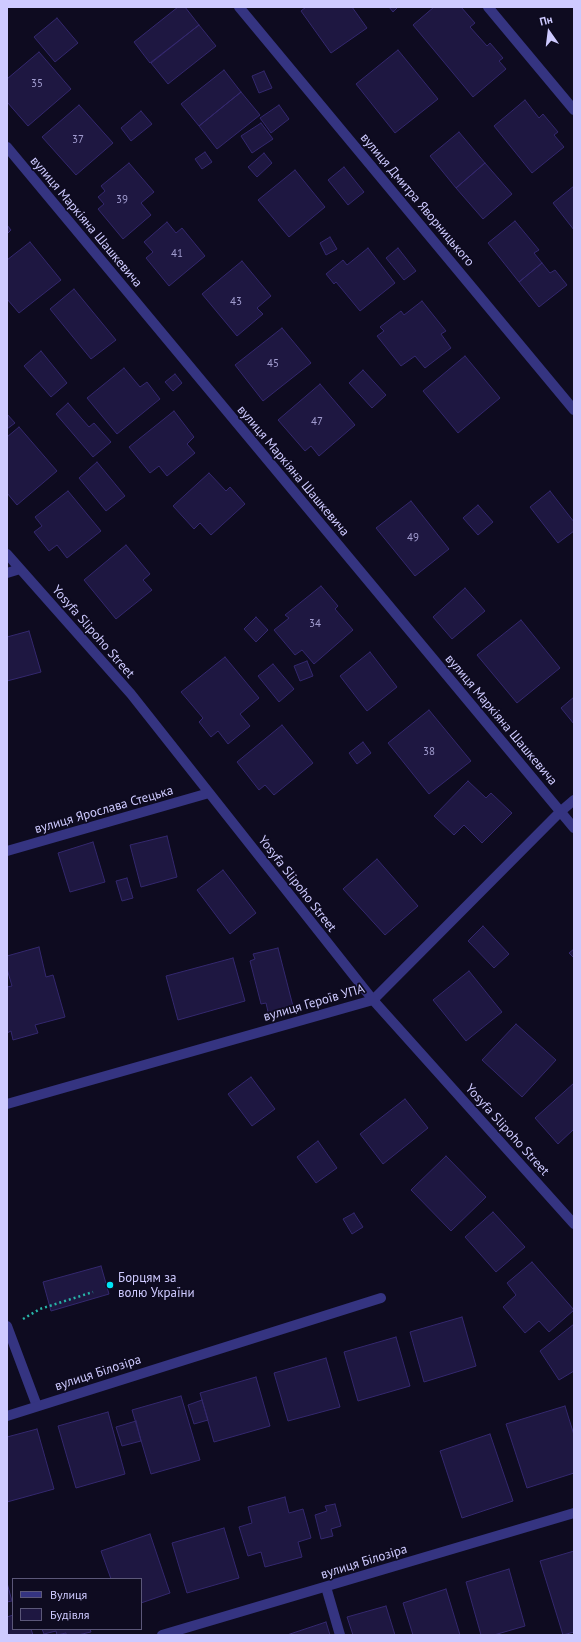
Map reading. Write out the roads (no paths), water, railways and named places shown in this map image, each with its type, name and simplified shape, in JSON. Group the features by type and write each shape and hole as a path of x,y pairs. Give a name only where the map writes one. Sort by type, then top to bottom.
{"street":[{"name":"вулиця Дмитра Яворницького","path":"239,7 574,410"},
{"path":"488,7 574,110"},
{"name":"вулиця Маркіяна Шашкевича","path":"7,147 574,828"},
{"name":"Yosyfa Slipoho Street","path":"7,554 131,694 373,1000 574,1224"},
{"path":"7,573 20,569"},
{"name":"вулиця Ярослава Стецька","path":"7,851 209,793"},
{"name":"вулиця Героїв УПА","path":"7,1104 373,1000 560,812 574,800"},
{"name":"вулиця Білозіра","path":"7,1416 381,1298"},
{"path":"7,1326 37,1406"},
{"name":"вулиця Білозіра","path":"162,1635 574,1513"},
{"path":"326,1587 340,1635"}],"place":[{"name":"Борцям за волю України","path":"110,1285"}]}
